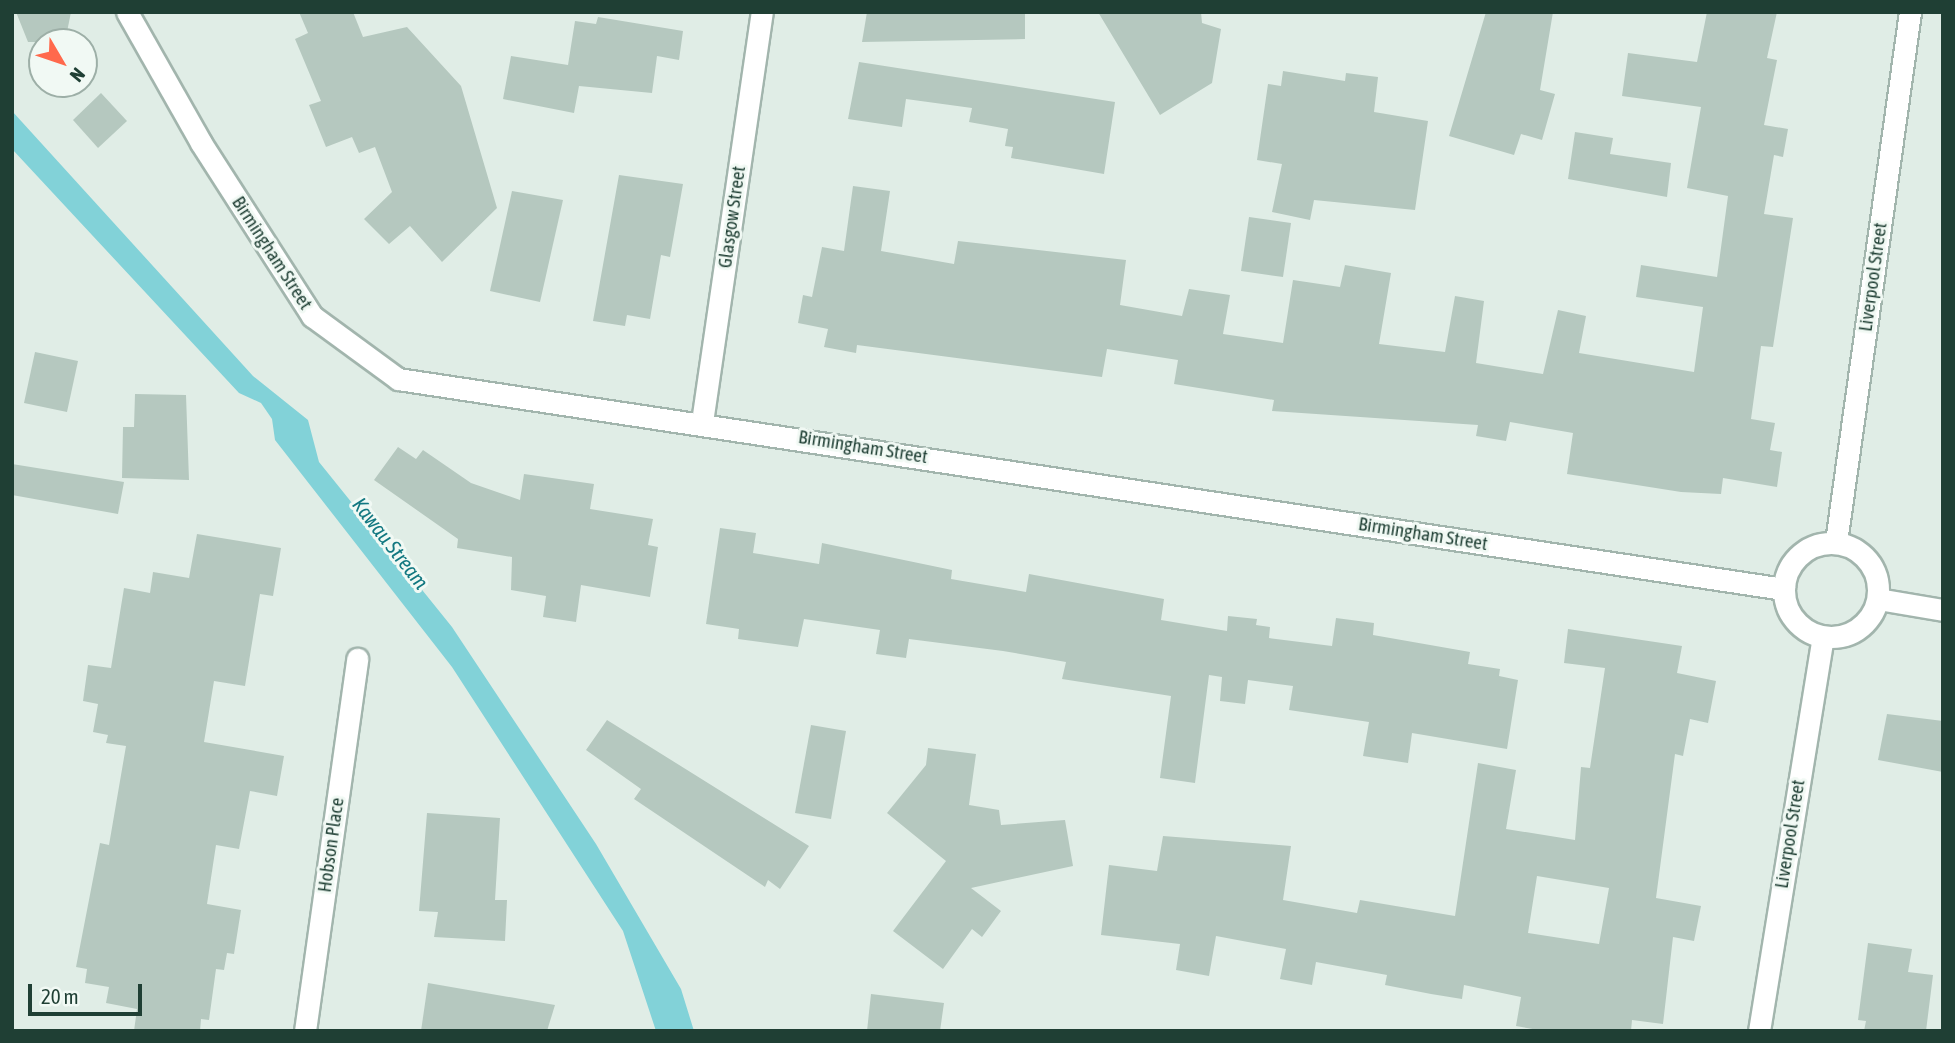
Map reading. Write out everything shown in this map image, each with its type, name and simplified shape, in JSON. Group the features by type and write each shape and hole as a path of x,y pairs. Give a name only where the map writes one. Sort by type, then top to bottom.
{"street":[{"name":"Birmingham Street","path":"127,12 201,143 312,316 398,379 702,422 1784,589"},
{"name":"Glasgow Street","path":"702,422 762,12"},
{"name":"Liverpool Street","path":"1836,542 1910,12"},
{"path":"1836,542 1864,555 1876,576 1878,599 1864,625 1852,633 1823,637 1799,625 1784,589 1787,574 1806,550 1836,542"},
{"path":"1878,599 1943,610"},
{"name":"Liverpool Street","path":"1759,1031 1823,637"},
{"name":"Hobson Place","path":"305,1031 357,659"}],"water":[{"path":"12,111 253,376 308,420 319,462 452,627 596,844 681,989 694,1031 656,1031 623,931 452,667 275,440 272,419 261,403 239,393 12,149"}],"building":[{"path":"16,12 71,12 68,28 28,28 28,42"},
{"path":"299,12 353,12 363,37 407,27 461,86 497,208 442,262 410,226 389,244 364,219 392,192 375,147 359,153 352,137 326,147 309,105 321,101 295,39 308,33"},
{"path":"867,12 1025,12 1025,39 862,42"},
{"path":"1098,12 1201,12 1202,23 1221,29 1212,83 1160,115"},
{"path":"1486,12 1553,12 1540,90 1555,94 1542,140 1521,134 1514,155 1449,136"},
{"path":"1707,12 1777,12 1767,58 1777,60 1764,125 1788,129 1783,157 1774,155 1764,214 1793,218 1773,347 1761,346 1751,419 1775,423 1770,450 1782,452 1777,487 1723,478 1721,494 1681,492 1567,474 1573,433 1510,422 1506,441 1476,436 1478,425 1272,411 1274,400 1174,384 1178,360 1107,349 1102,377 857,345 856,353 824,347 828,329 798,323 803,295 812,297 822,247 844,251 853,186 890,191 881,251 954,264 958,241 1126,260 1120,305 1182,316 1189,289 1230,295 1223,334 1283,343 1293,280 1340,287 1345,265 1391,273 1379,344 1445,352 1455,296 1484,301 1476,363 1543,374 1558,310 1586,316 1579,353 1694,372 1703,307 1636,297 1641,265 1717,277 1728,196 1687,188 1701,107 1622,96 1628,53 1697,62"},
{"path":"598,17 683,31 679,60 657,56 652,93 579,86 574,113 503,99 511,56 568,65 575,21 596,24"},
{"path":"859,62 1115,102 1104,174 1011,158 1013,147 1005,146 1008,129 969,122 972,108 906,99 902,127 848,119"},
{"path":"1283,71 1345,81 1346,73 1378,77 1374,112 1428,121 1415,210 1314,200 1310,220 1272,212 1282,164 1257,160 1268,84 1281,86"},
{"path":"101,93 127,121 98,148 73,120"},
{"path":"1575,132 1613,138 1610,154 1671,163 1667,197 1568,179"},
{"path":"619,175 683,184 670,257 661,255 650,319 627,315 625,326 593,321"},
{"path":"512,191 563,200 540,302 490,291"},
{"path":"1249,217 1291,223 1283,277 1241,271"},
{"path":"35,352 78,361 67,412 24,403"},
{"path":"135,394 186,395 189,480 122,478 123,427 134,427"},
{"path":"398,447 416,459 423,450 471,483 520,500 524,474 594,484 590,509 653,519 648,545 658,547 650,597 581,585 576,622 543,617 546,596 511,590 512,557 457,548 458,539 374,480"},
{"path":"12,464 124,482 118,514 12,495"},
{"path":"720,528 756,533 753,553 819,564 822,543 952,570 951,579 1026,592 1029,574 1164,599 1161,620 1227,631 1228,616 1257,619 1256,625 1270,627 1269,638 1332,646 1336,618 1374,623 1373,635 1470,652 1468,664 1500,669 1499,676 1518,680 1507,749 1412,733 1408,763 1363,756 1369,722 1289,710 1293,686 1248,680 1245,704 1220,701 1222,677 1209,675 1195,783 1160,778 1171,696 1062,679 1066,662 1003,651 909,639 906,658 876,654 880,630 804,619 798,647 738,639 739,629 706,624"},
{"path":"197,534 281,548 273,596 260,594 245,686 214,681 204,742 284,756 277,796 250,791 239,849 216,845 207,904 241,910 234,954 227,953 224,970 216,969 209,1020 201,1019 200,1031 134,1031 137,1009 106,1003 109,987 85,983 87,969 76,967 100,843 109,845 126,746 106,743 108,735 93,732 98,704 83,701 88,665 111,668 124,588 150,593 153,572 189,578"},
{"path":"1568,629 1682,646 1677,673 1716,681 1708,723 1690,719 1683,756 1675,754 1656,898 1701,906 1694,941 1673,937 1663,1024 1632,1020 1631,1031 1544,1031 1516,1026 1521,997 1464,985 1462,999 1431,994 1385,985 1387,975 1316,962 1312,985 1280,979 1286,949 1216,936 1209,976 1176,970 1180,944 1101,935 1109,865 1157,871 1163,836 1291,846 1283,900 1357,913 1360,900 1455,916 1478,763 1516,770 1506,829 1575,840 1581,767 1590,768 1605,668 1564,663","holes":["1537,876 1609,888 1599,944 1528,933"]},
{"path":"1887,714 1943,721 1943,772 1878,760"},
{"path":"607,720 809,846 780,889 768,880 765,887 634,799 641,789 586,750"},
{"path":"811,725 846,731 831,819 795,813"},
{"path":"928,748 976,754 969,805 999,810 1001,825 1065,820 1073,866 971,888 1001,911 982,937 972,929 943,969 893,931 946,861 887,813 926,765"},
{"path":"427,813 500,818 495,900 507,900 505,941 434,937 438,912 419,911"},
{"path":"1868,943 1912,949 1908,972 1933,975 1926,1031 1864,1031 1866,1021 1858,1020"},
{"path":"428,983 555,1005 547,1031 421,1031"},
{"path":"871,994 944,1003 940,1031 867,1031"}],"water label":[{"name":"Kawau Stream","path":"391,543"}]}
